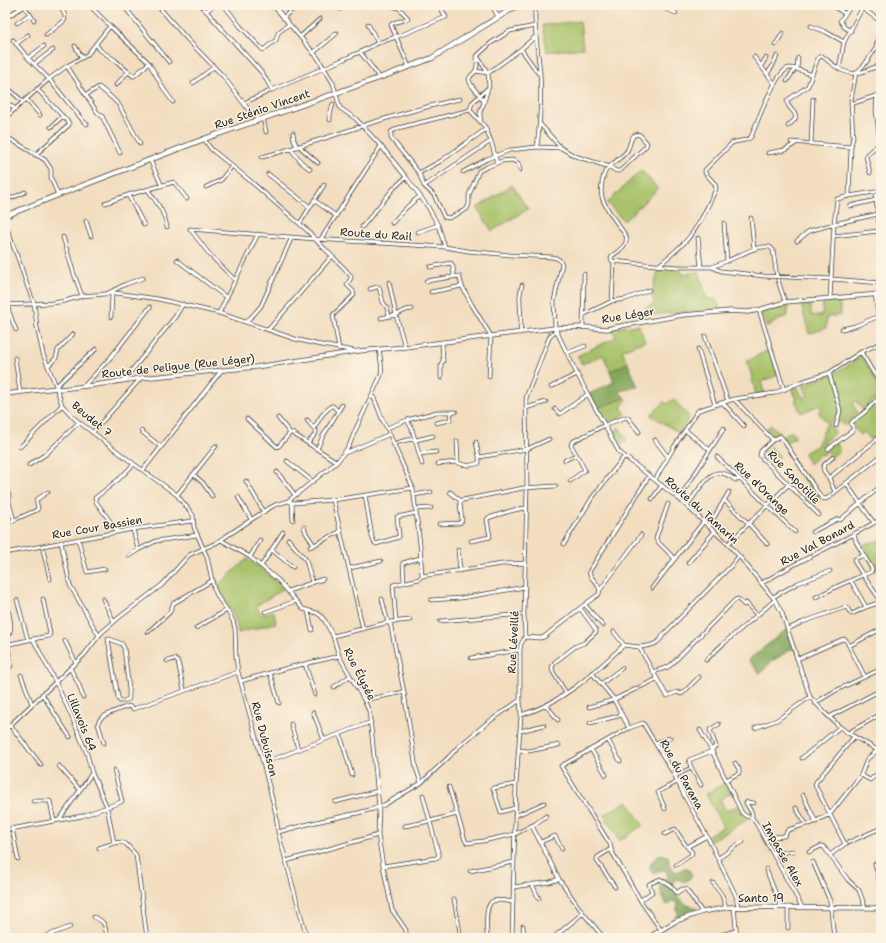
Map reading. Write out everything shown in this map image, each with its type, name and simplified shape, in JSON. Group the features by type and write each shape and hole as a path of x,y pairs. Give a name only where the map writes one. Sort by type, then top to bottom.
{"main road":[{"name":"Rue Sténio Vincent","path":"5,216 204,139 432,58 518,5"}],"street":[{"path":"46,35 64,21 64,14 59,5"},
{"path":"89,5 149,63 173,102"},
{"path":"123,5 169,62"},
{"path":"157,5 232,87 248,109 261,119 266,132"},
{"path":"201,5 263,74 272,90"},
{"path":"224,5 240,26 263,50 276,40 278,33 289,24"},
{"path":"273,5 324,68 333,83 340,108 356,119 381,146 428,207 438,225 445,247"},
{"path":"284,18 297,5"},
{"path":"338,5 340,9"},
{"path":"390,5 399,8 408,18 391,24 409,67"},
{"path":"244,103 378,43 446,17 439,5"},
{"path":"492,5 498,17"},
{"path":"537,5 535,9 535,37 540,74 541,103 537,147"},
{"path":"656,5 676,13"},
{"path":"832,5 844,14"},
{"path":"5,18 25,6 34,20"},
{"path":"206,11 213,6"},
{"path":"851,6 840,20 844,27 851,31"},
{"path":"839,69 844,42 863,6 881,20 878,48 856,73 851,104 853,137 851,147 849,196"},
{"path":"17,23 30,14"},
{"path":"300,37 320,19"},
{"path":"368,24 378,43"},
{"path":"5,118 49,79 67,66 88,55 110,26"},
{"path":"484,102 472,85 470,79 477,65 477,56 491,43 510,31 535,26"},
{"path":"811,26 844,42"},
{"path":"313,53 337,33"},
{"path":"775,45 783,33"},
{"path":"16,44 28,35"},
{"path":"475,71 488,73 535,37"},
{"path":"13,40 49,79 87,124"},
{"path":"96,44 100,50 115,60 133,76 149,63"},
{"path":"28,58 44,46"},
{"path":"75,46 82,58"},
{"path":"521,49 540,74"},
{"path":"34,64 53,50"},
{"path":"360,52 379,78"},
{"path":"477,56 488,73 489,87 483,106 480,110 482,122"},
{"path":"767,74 777,56"},
{"path":"788,126 796,119 796,117 795,113 787,105 787,101 808,86 818,58 822,56 845,72 856,73 881,65"},
{"path":"754,57 774,83"},
{"path":"761,66 766,58"},
{"path":"787,82 796,69 798,58"},
{"path":"67,66 97,112 102,116 120,153"},
{"path":"192,83 214,67"},
{"path":"658,266 683,244 706,212 716,186 705,173 705,170 732,143 749,139 751,137 774,83 788,68 796,69 812,75"},
{"path":"116,85 128,72"},
{"path":"5,85 23,102"},
{"path":"86,95 99,87 112,98 119,105 140,144"},
{"path":"470,110 472,103 488,88"},
{"path":"35,155 69,125 69,122 37,89"},
{"path":"851,104 879,94"},
{"path":"870,173 866,156 880,144 876,110 879,94"},
{"path":"26,99 40,115"},
{"path":"262,157 441,103 460,99"},
{"path":"811,144 813,99"},
{"path":"5,101 14,109"},
{"path":"330,120 333,104"},
{"path":"470,110 485,126 491,140 497,163"},
{"path":"470,110 398,128 391,132 391,138 419,173 424,186 434,195 444,218 449,218 467,210 469,195 479,172 502,161 512,160 518,163 520,170"},
{"path":"51,127 63,116"},
{"path":"540,124 561,148 575,156 610,167 616,171 620,171 646,146 647,143 640,135 636,135 630,140 628,150 610,167 604,175 601,197 626,236 627,240 625,245 610,258 612,261 612,301"},
{"path":"419,173 441,161 486,129"},
{"path":"293,133 294,140 298,147 318,163"},
{"path":"5,136 45,160 50,169 58,195"},
{"path":"204,139 211,149 300,223 351,276 348,285 354,294 333,315 339,349"},
{"path":"424,186 491,140"},
{"path":"791,142 851,147"},
{"path":"768,153 785,150 796,143"},
{"path":"321,239 381,146"},
{"path":"463,172 487,159 510,150 537,147 561,148"},
{"path":"291,149 301,162 310,169"},
{"path":"150,160 162,186"},
{"path":"206,187 221,180 232,166"},
{"path":"268,174 310,207"},
{"path":"362,227 394,188 406,177"},
{"path":"105,203 174,182 187,199"},
{"path":"300,223 324,185"},
{"path":"148,190 164,214 168,227"},
{"path":"830,299 833,236 837,199 881,191"},
{"path":"5,200 25,192"},
{"path":"833,236 880,231 878,214 879,206 876,200 875,192"},
{"path":"128,195 144,225"},
{"path":"392,223 420,196"},
{"path":"314,200 336,216"},
{"path":"850,206 876,200"},
{"path":"797,241 809,231 878,214"},
{"path":"751,218 754,249"},
{"path":"86,221 91,236"},
{"name":"Beudet 7","path":"5,223 34,303 37,327 43,354 57,387 62,405 75,419 177,495 193,515 192,520 194,527 203,548"},
{"path":"724,223 727,261"},
{"path":"418,232 438,225"},
{"name":"Route du Rail","path":"235,280 210,255 190,229 445,247 510,255 552,257 561,260"},
{"path":"219,313 258,234"},
{"path":"62,237 82,296"},
{"path":"246,322 261,306 292,237"},
{"path":"698,238 701,267"},
{"path":"612,261 677,268 712,267 754,249 768,246 772,248 777,277 785,302"},
{"path":"268,330 332,256"},
{"path":"177,260 227,298"},
{"name":"Route du Tamarin","path":"561,260 562,264 554,301 555,329 577,374 619,452 679,499 715,531 739,556 762,583 782,613 810,697 840,727 879,751"},
{"path":"430,267 451,264 454,276"},
{"path":"712,267 721,271 764,276 881,283"},
{"path":"583,327 584,274"},
{"path":"426,281 459,276 462,286 472,305 491,336 489,377"},
{"path":"105,294 143,278"},
{"path":"389,282 405,347"},
{"path":"520,333 522,322 520,292 522,285"},
{"path":"431,292 462,286"},
{"path":"370,289 379,287 389,316"},
{"path":"584,315 612,301 626,299 649,290"},
{"path":"16,330 6,305 52,303 82,296 116,293 183,304 219,313 295,339 339,349 359,351"},
{"path":"111,317 112,294"},
{"path":"842,329 855,326 877,317 878,314 875,294"},
{"name":"Rue Léger","path":"353,353 359,351 555,329 583,327 608,329 684,315 748,312 785,302 881,294"},
{"path":"124,381 175,317 183,304"},
{"path":"84,386 111,357 150,307"},
{"path":"381,318 396,315 412,309"},
{"path":"758,310 784,390"},
{"name":"Rue Léveillé","path":"512,938 515,808 521,715 520,650 525,637 524,614 527,488 526,408 527,395 533,377 550,336 555,329"},
{"path":"48,366 56,358 58,350 73,334"},
{"path":"705,336 728,401"},
{"path":"441,378 441,364 443,361 442,342"},
{"path":"655,480 696,412 702,408 734,399 768,395 784,390 801,382 830,374 861,352 881,343"},
{"path":"567,353 585,346"},
{"path":"57,387 96,349"},
{"path":"5,730 84,655 99,636 114,622 162,585 190,555 216,543 276,505 288,501 337,462 349,446 382,370 379,349"},
{"path":"698,349 715,405"},
{"path":"861,352 881,388"},
{"name":"Route de Peligue (Rue Léger)","path":"5,394 57,387 61,389 141,378 256,367 353,353"},
{"path":"15,358 20,392"},
{"path":"143,470 221,371"},
{"path":"551,387 577,374"},
{"path":"830,374 840,410 840,415 836,426"},
{"path":"93,432 141,378"},
{"path":"555,409 560,414 588,394"},
{"path":"828,449 853,430 854,428 851,424 852,422 865,412 881,395"},
{"path":"371,396 374,398 393,444 414,488 422,576"},
{"name":"Rue Sapotille","path":"734,399 773,440 761,451 760,455 762,459 819,515"},
{"path":"526,408 546,402"},
{"path":"723,403 744,426"},
{"path":"20,447 62,405"},
{"path":"317,449 322,436 342,405"},
{"path":"314,428 322,415 331,406 333,406 338,412"},
{"path":"387,428 408,420 437,412 456,412"},
{"path":"436,423 450,420 452,412"},
{"path":"570,481 585,470 570,446 572,442 626,416 639,432"},
{"path":"278,418 290,433 337,462"},
{"path":"247,419 277,447 290,433"},
{"path":"307,420 314,428 316,433 308,443"},
{"path":"408,420 416,440 422,464"},
{"path":"29,465 46,454 79,422"},
{"path":"679,499 724,428"},
{"path":"685,430 710,450"},
{"path":"141,431 161,447"},
{"path":"344,454 390,434"},
{"path":"393,444 411,439 416,440 434,436"},
{"path":"773,440 778,436 782,438 820,496 824,499 828,498 881,456"},
{"path":"829,478 881,436"},
{"path":"479,457 527,449 549,439"},
{"path":"655,440 668,457"},
{"path":"457,441 458,462"},
{"path":"438,464 458,462 461,464 477,464 479,462 479,457 476,442"},
{"path":"177,495 216,446"},
{"path":"419,454 436,452"},
{"path":"565,460 576,455"},
{"name":"Rue d'Orange","path":"717,456 795,532"},
{"path":"564,544 592,498 624,457"},
{"path":"832,457 823,468 835,492"},
{"path":"287,461 312,481"},
{"path":"118,532 96,502 95,498 119,479 134,464"},
{"path":"276,472 295,495"},
{"path":"687,506 713,474 722,473 735,480 740,479"},
{"path":"193,474 203,483 212,496"},
{"path":"600,590 591,579 589,572 649,476"},
{"path":"246,481 264,512"},
{"path":"846,483 874,523"},
{"path":"728,544 788,485"},
{"path":"450,492 462,501 527,488 556,486"},
{"path":"652,499 662,486"},
{"path":"812,532 838,518 840,520 881,486"},
{"path":"5,488 9,495 9,502 14,520"},
{"path":"288,501 292,503 333,500 414,488"},
{"path":"5,524 38,510 36,500 48,492"},
{"path":"414,496 431,492"},
{"path":"709,526 730,492"},
{"path":"365,495 372,537 376,544 399,536 397,516 416,513"},
{"path":"238,497 251,520"},
{"path":"333,500 363,629"},
{"path":"724,500 767,544"},
{"path":"439,524 461,522 460,504 462,501"},
{"path":"292,503 293,520"},
{"path":"668,504 656,541 675,558"},
{"path":"416,509 431,508"},
{"path":"471,541 490,537 487,520 488,518 517,508 526,508"},
{"name":"Rue Val Bonard","path":"762,583 881,519"},
{"name":"Rue Cour Bassien","path":"5,552 192,520"},
{"path":"652,588 704,521"},
{"path":"304,527 314,545"},
{"path":"133,529 138,550"},
{"path":"688,563 715,531"},
{"path":"261,566 283,532"},
{"path":"310,547 341,532"},
{"path":"816,597 872,571 856,542 854,534"},
{"path":"129,556 156,542 197,535"},
{"path":"525,637 540,638 544,636 599,594 600,590 641,535"},
{"path":"78,539 87,572 105,569"},
{"path":"288,539 306,560 312,582"},
{"name":"Rue Élysée","path":"221,540 250,557 278,580 303,609 317,612 322,616 333,636 339,656 364,700 369,711 371,722 379,807 378,835 383,866 392,910 406,930 406,938"},
{"path":"250,557 260,540"},
{"path":"61,542 70,585 99,636"},
{"path":"42,546 50,580"},
{"name":"Rue Dubuisson","path":"203,548 207,557 214,589 233,621 235,629 238,672 276,814 278,832 307,938"},
{"path":"272,550 293,568"},
{"path":"458,550 460,571"},
{"path":"788,630 803,622 846,607 852,614 881,602 854,561 854,559 864,555"},
{"path":"614,632 624,645 639,647 649,646 659,642 662,640 663,635 739,556"},
{"path":"404,583 403,563 420,558"},
{"path":"350,568 381,561"},
{"path":"396,622 392,586 394,584 419,579 422,576 502,564 526,563"},
{"path":"706,660 722,644 774,599 798,583 830,572"},
{"path":"288,592 323,578"},
{"path":"148,632 170,612 174,603 213,580"},
{"path":"851,581 866,607"},
{"path":"431,600 460,598 525,587"},
{"path":"6,645 50,635 42,599"},
{"path":"104,599 114,622"},
{"path":"382,599 389,623 404,692 416,768 421,783"},
{"path":"653,672 668,667 672,664 735,600 738,599 744,605 746,603 757,615"},
{"path":"17,600 28,640"},
{"path":"265,612 296,601"},
{"path":"585,605 603,626"},
{"path":"566,693 553,672 552,665 576,646 584,643 596,632 580,608"},
{"path":"5,610 9,613 12,626 10,634 6,639 11,664 10,667 5,669"},
{"path":"196,628 227,610"},
{"path":"308,611 312,630"},
{"path":"440,621 524,614"},
{"path":"333,636 389,623 410,620"},
{"path":"849,646 881,629"},
{"name":"Lillavois 64","path":"33,639 56,681 87,754 92,773 107,807 114,843"},
{"path":"129,699 121,701 119,699 108,644 109,639 122,644 124,648 130,708 133,709 238,672"},
{"path":"796,657 800,658 843,639 846,640 865,677"},
{"path":"65,641 76,663"},
{"path":"521,715 536,710 566,693 624,645"},
{"path":"639,647 666,695 668,696 677,692 681,694 683,693 699,677"},
{"path":"471,658 520,650"},
{"path":"241,681 339,656"},
{"path":"167,660 175,659 178,662 184,690"},
{"path":"305,664 315,695"},
{"path":"70,668 79,685 83,697"},
{"path":"601,684 622,668"},
{"path":"815,703 835,691 881,669"},
{"path":"270,673 279,702"},
{"path":"592,673 613,700 629,728 561,766 610,844 612,852 641,900 661,930"},
{"path":"21,675 32,704"},
{"path":"334,687 350,676"},
{"path":"589,707 613,700 657,680"},
{"path":"829,717 881,690"},
{"path":"364,700 404,692"},
{"path":"42,694 70,737"},
{"path":"754,728 777,720 810,697"},
{"path":"278,832 379,807 421,783 458,747 487,723 520,700"},
{"path":"546,705 558,720"},
{"path":"104,743 98,724 101,718 130,706"},
{"path":"313,712 324,740"},
{"path":"848,733 881,714"},
{"path":"590,723 622,715"},
{"path":"263,763 371,722"},
{"path":"290,724 298,749"},
{"name":"Rue du Parana","path":"629,728 643,724 675,776 707,836 736,896 737,938"},
{"path":"701,785 689,760 711,750 716,746 710,730 719,724"},
{"path":"10,725 41,765"},
{"path":"520,731 544,725"},
{"path":"802,758 840,727"},
{"path":"700,730 726,780 739,773 735,763"},
{"path":"340,734 352,775"},
{"path":"844,844 816,786 816,783 854,737"},
{"path":"655,743 670,738"},
{"path":"608,740 620,761"},
{"path":"518,750 529,752 558,745"},
{"path":"591,749 606,775"},
{"path":"765,838 784,836 788,830 816,822 830,814 861,775 867,759 879,751"},
{"path":"59,766 80,790"},
{"path":"675,776 691,766"},
{"path":"5,830 82,816 121,802 114,770"},
{"path":"861,775 870,780 881,771"},
{"path":"59,820 92,773"},
{"name":"Impasse Alex","path":"726,780 744,815 752,818 765,838 802,907"},
{"path":"665,809 658,792 677,782"},
{"path":"515,808 501,812 493,788 516,784"},
{"path":"449,787 467,843 515,834 533,825 546,816"},
{"path":"335,802 378,791"},
{"path":"383,866 438,857 439,854 423,795"},
{"path":"803,795 816,822"},
{"path":"33,801 49,801 54,821"},
{"path":"752,818 752,813 746,804 747,802 754,803"},
{"path":"515,816 544,803"},
{"path":"796,808 806,824"},
{"path":"405,826 457,814"},
{"path":"533,825 533,828 559,879 583,913 604,938"},
{"path":"12,828 18,859"},
{"path":"665,834 675,828 692,852 691,855 676,865"},
{"path":"830,855 844,844 881,828"},
{"path":"286,861 378,835"},
{"path":"541,842 555,836 562,849"},
{"path":"687,847 707,836"},
{"path":"99,848 121,842 126,844 136,855 147,938"},
{"path":"718,858 743,842"},
{"path":"809,852 821,846 824,847 848,880 859,890 865,907"},
{"path":"611,850 598,857 597,861 615,887"},
{"path":"773,854 793,851"},
{"path":"470,871 514,862"},
{"path":"813,862 830,901 834,938"},
{"path":"875,864 881,888"},
{"path":"766,869 781,907"},
{"path":"513,887 550,882 559,879"},
{"path":"641,900 652,892 649,884 660,879 670,885 677,893 686,888 702,912"},
{"path":"713,883 722,895 726,908"},
{"path":"532,884 539,899"},
{"path":"454,899 461,938"},
{"path":"487,938 487,910 489,904 493,901 513,902"},
{"path":"788,907 788,928"},
{"name":"Santo 19","path":"648,938 676,921 702,912 726,908 881,908"},
{"path":"553,938 583,913"},
{"path":"94,917 102,921 107,938"},
{"path":"523,926 524,938"},
{"path":"41,938 70,927"},
{"path":"708,938 736,932"}],"green space":[{"path":"580,21 583,48 547,52 543,25"},
{"path":"641,170 658,189 624,221 607,203"},
{"path":"512,185 528,209 492,231 477,208"},
{"path":"679,266 683,275 699,271 707,299 716,299 720,309 649,315 645,308 654,304 652,292 659,268"},
{"path":"839,300 841,315 827,317 826,328 809,334 801,304 811,305 811,315 822,316 823,302"},
{"path":"788,306 788,315 766,327 761,312"},
{"path":"639,325 645,341 622,350 628,363 610,371 603,355 582,364 577,356 616,337 612,328"},
{"path":"770,349 778,374 761,382 765,394 756,395 750,370 746,362"},
{"path":"862,356 881,392 863,410 856,401 853,403 858,414 844,426 836,417 829,425 836,432 824,442 827,446 834,441 840,450 832,457 827,451 824,454 819,455 809,464 804,453 817,446 827,423 818,412 820,412 821,409 820,405 801,413 795,400 797,399 791,388 797,386 803,398 808,396 803,385 826,377 844,368"},
{"path":"628,363 638,387 619,391 625,398 597,408 589,394 614,382 610,371"},
{"path":"625,398 627,399 621,407 626,414 607,425 597,408"},
{"path":"673,399 689,417 679,433 651,415 664,402 667,404"},
{"path":"872,405 881,415 881,419 878,422 881,426 881,432 871,440 864,432 860,435 851,423"},
{"path":"771,425 780,433 775,439 766,429"},
{"path":"619,427 627,440 619,448 612,434"},
{"path":"792,431 796,437 786,442 782,436"},
{"path":"770,446 780,456 771,465 762,455"},
{"path":"805,474 812,482 809,485 821,498 813,507 800,493 808,485 802,478"},
{"path":"881,540 881,569 876,571 862,545"},
{"path":"247,559 260,567 283,589 256,606 261,615 274,611 276,623 238,633 234,617 217,586"},
{"path":"787,629 792,649 772,661 760,674 748,660"},
{"path":"725,783 731,793 720,799 726,811 738,806 747,820 711,841 708,835 723,827 706,794"},
{"path":"627,801 643,825 620,841 604,815"},
{"path":"662,854 668,856 669,862 675,872 688,868 692,875 691,877 685,882 677,879 674,882 673,887 682,901 695,907 698,910 697,913 678,920 675,919 678,914 678,906 676,902 673,901 667,905 659,886 659,883 667,878 668,873 664,870 653,873 650,870 650,865 653,860"}]}
